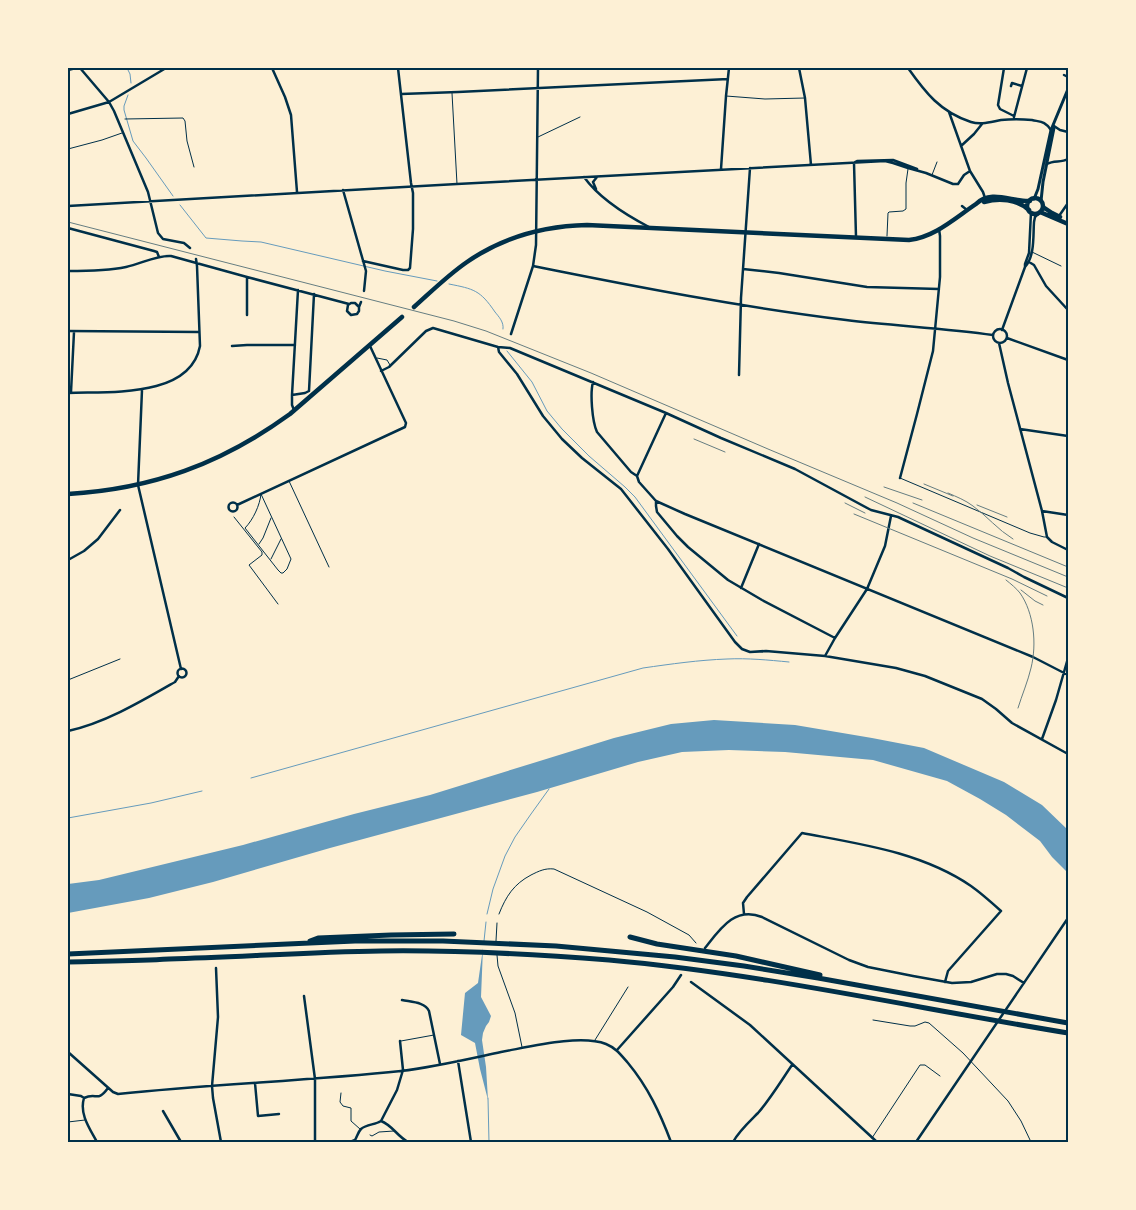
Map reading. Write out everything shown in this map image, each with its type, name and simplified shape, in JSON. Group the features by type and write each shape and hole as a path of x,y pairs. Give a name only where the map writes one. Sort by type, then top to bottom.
{"highway":[{"path":"304,943 318,938 454,934"},
{"path":"630,937 657,944 736,956 862,986"},
{"path":"68,954 386,941 501,943 604,950 776,971 1068,1023"},
{"path":"68,962 168,960 353,952 476,952 608,960 793,984 1068,1034"}],"main road":[{"path":"414,307 458,268 474,257 502,242 537,230 563,226 587,225 905,240 927,236 939,230 978,202 1002,196 1023,202 1037,199 1041,201 1043,207 1068,222"},
{"path":"976,204 1004,200 1025,207 1030,211 1068,222"},
{"path":"1030,211 1028,205 1032,200"},
{"path":"1039,213 1043,207"},
{"path":"68,494 100,492 138,485 210,462 249,441 294,411 402,318"}],"street":[{"path":"68,70 78,68 109,102 124,133 150,201 156,228 160,236 165,239 185,243 190,248"},
{"path":"68,114 109,102 166,68"},
{"path":"272,68 285,97 290,115 298,193"},
{"path":"363,262 408,270 411,257 413,193 398,68"},
{"path":"511,334 533,266 536,245 538,68"},
{"path":"721,170 729,68"},
{"path":"799,68 805,98 811,165"},
{"path":"908,68 940,107 971,122 982,124 1014,118 1024,119 1042,122 1053,128 1068,132"},
{"path":"1004,68 998,105 1000,109 1014,118"},
{"path":"1014,118 1027,68"},
{"path":"1064,75 1068,77"},
{"path":"401,94 728,79"},
{"path":"1011,86 1012,84 1022,86"},
{"path":"1032,200 1038,189 1053,128 1068,89"},
{"path":"949,112 970,171 983,192 985,199"},
{"path":"961,146 982,124"},
{"path":"1041,201 1053,128"},
{"path":"1046,165 1068,159"},
{"path":"68,206 884,162 894,162 958,184 964,175 970,171"},
{"path":"854,163 856,238"},
{"path":"739,375 741,304 750,168"},
{"path":"597,192 593,182 598,176"},
{"path":"584,177 597,192 629,216 653,228"},
{"path":"343,190 366,271 364,291"},
{"path":"1059,216 1068,203"},
{"path":"962,206 967,210"},
{"path":"1026,267 1025,264 1029,253 1030,211"},
{"path":"1002,330 1029,262 1032,252 1035,217 1039,213"},
{"path":"68,228 154,251 157,252 159,257"},
{"path":"900,478 931,357 939,289 939,230"},
{"path":"68,271 107,270 130,266 159,257 171,256 197,261 247,277 349,304 355,303 358,306"},
{"path":"74,332 69,393 142,390 167,383 193,364 199,352 197,261"},
{"path":"1029,262 1034,265 1046,286 1068,310"},
{"path":"533,266 626,285 847,320 993,335"},
{"path":"743,269 867,287 939,289"},
{"path":"246,315 247,277"},
{"path":"294,411 292,395 298,290"},
{"path":"292,395 306,394 309,391 314,294"},
{"path":"349,304 347,309 351,315 357,314 359,311 358,306 361,302"},
{"path":"381,371 390,366 432,328 498,347 508,347 666,413 795,470 872,510 898,517 1068,598"},
{"path":"993,335 998,330 1002,330"},
{"path":"993,335 994,340 1003,343 1007,338 1006,332 1002,330"},
{"path":"68,331 199,332"},
{"path":"1007,338 1068,360"},
{"path":"999,343 1047,537 1052,542 1068,550"},
{"path":"232,346 295,345"},
{"path":"237,504 405,427 406,423 370,346"},
{"path":"498,347 499,352 517,374 543,416 562,439 582,458 621,489 740,647 750,652 766,651 825,656 896,668 935,679 982,700 1012,723 1068,754"},
{"path":"593,382 592,402 596,432 630,472 637,476 639,482 656,501 1033,657 1068,675"},
{"path":"68,731 86,726 128,707 175,682 181,669 138,485 142,390"},
{"path":"637,476 666,413"},
{"path":"1020,429 1068,436"},
{"path":"656,501 658,512 681,540 728,580 835,638"},
{"path":"68,560 84,551 98,539 120,510"},
{"path":"1042,511 1068,516"},
{"path":"825,656 867,589 885,546 891,516"},
{"path":"741,588 758,544"},
{"path":"1042,739 1068,658"},
{"path":"179,676 183,678 186,675 186,671 181,669"},
{"path":"744,914 743,903 747,897 802,833 902,854 946,871 971,886 1001,910 948,971 945,982"},
{"path":"705,948 726,923 735,917 751,914 762,917 862,965 945,982 971,982 1009,974 1024,983"},
{"path":"916,1142 1068,918"},
{"path":"216,968 218,1018 212,1086 220,1142"},
{"path":"617,1050 681,975"},
{"path":"690,982 750,1025 877,1142"},
{"path":"304,996 315,1079 315,1142"},
{"path":"402,1000 424,1005 428,1008 440,1064"},
{"path":"351,1142 356,1139 361,1129 381,1121 397,1090 403,1070 400,1041"},
{"path":"68,1052 114,1094 118,1094 315,1079 403,1070 522,1048 572,1041 594,1041 617,1050 646,1087 661,1116 671,1142"},
{"path":"458,1061 471,1142"},
{"path":"733,1142 764,1105 792,1065"},
{"path":"255,1083 258,1116 280,1114"},
{"path":"68,1094 79,1095 84,1098 102,1096 108,1088"},
{"path":"84,1098 83,1110 97,1142"},
{"path":"162,1111 180,1142"},
{"path":"381,1121 388,1124 402,1139 408,1142"}],"lane":[{"path":"452,92 458,184"},
{"path":"726,96 765,99 805,98"},
{"path":"538,138 580,117"},
{"path":"126,119 184,118 187,141 194,167"},
{"path":"68,149 124,133"},
{"path":"932,175 937,162"},
{"path":"887,240 888,213 904,211 906,208 908,167"},
{"path":"1032,252 1061,266"},
{"path":"375,358 387,360 390,366"},
{"path":"900,478 1030,533 1047,537"},
{"path":"289,481 329,567"},
{"path":"261,494 291,558 284,573 280,572 245,528 254,514 261,494"},
{"path":"234,517 262,552 262,555 249,566 278,604"},
{"path":"258,544 263,538 272,517"},
{"path":"271,560 282,538"},
{"path":"68,680 120,659"},
{"path":"498,914 507,896 520,881 538,871 550,868 647,912 689,936 696,943"},
{"path":"497,923 498,966 515,1014 522,1048"},
{"path":"594,1041 628,987"},
{"path":"873,1020 912,1026 927,1022 971,1062 1008,1101 1021,1121 1030,1142"},
{"path":"400,1041 434,1035"},
{"path":"872,1138 920,1065 925,1065 940,1076"},
{"path":"341,1093 340,1102 343,1106 351,1108 351,1122 361,1129"},
{"path":"68,1122 86,1120"},
{"path":"370,1135 372,1136 379,1132 395,1131"}],"water":[{"path":"714,720 795,725 924,748 1004,782 1042,805 1068,830 1068,873 1052,857 1040,841 1006,815 947,781 873,760 785,752 729,750 682,752 638,762 213,882 149,898 68,913 68,884 99,880 243,845 430,795 614,738 671,724"},
{"path":"483,948 481,997 491,1016 483,1033 482,1040 488,1100 475,1043 461,1035 465,993 478,983"}],"waterway":[{"path":"127,68 131,83"},
{"path":"128,95 124,110 133,141 173,196"},
{"path":"180,205 206,238 261,242 437,281"},
{"path":"449,284 471,289 485,299 500,318 503,329"},
{"path":"507,351 532,382 547,411 562,429 635,497 737,636"},
{"path":"251,778 643,668 727,659 789,662"},
{"path":"487,914 493,889 505,856 515,837 549,789"},
{"path":"68,818 151,803 202,791"},
{"path":"484,941 486,922"},
{"path":"488,1098 489,1142"}],"railway":[{"path":"68,222 454,321 486,331 591,373 1068,577"},
{"path":"694,439 725,452"},
{"path":"924,484 953,496"},
{"path":"884,487 922,500"},
{"path":"948,493 973,506 1013,539"},
{"path":"865,497 990,556 1068,588"},
{"path":"845,503 865,513"},
{"path":"913,503 1068,567"},
{"path":"977,505 1007,517"},
{"path":"854,514 1012,579 1047,596"},
{"path":"1006,580 1018,591 1025,601 1031,619 1034,639 1033,659 1018,708"},
{"path":"1021,590 1043,605"}]}
